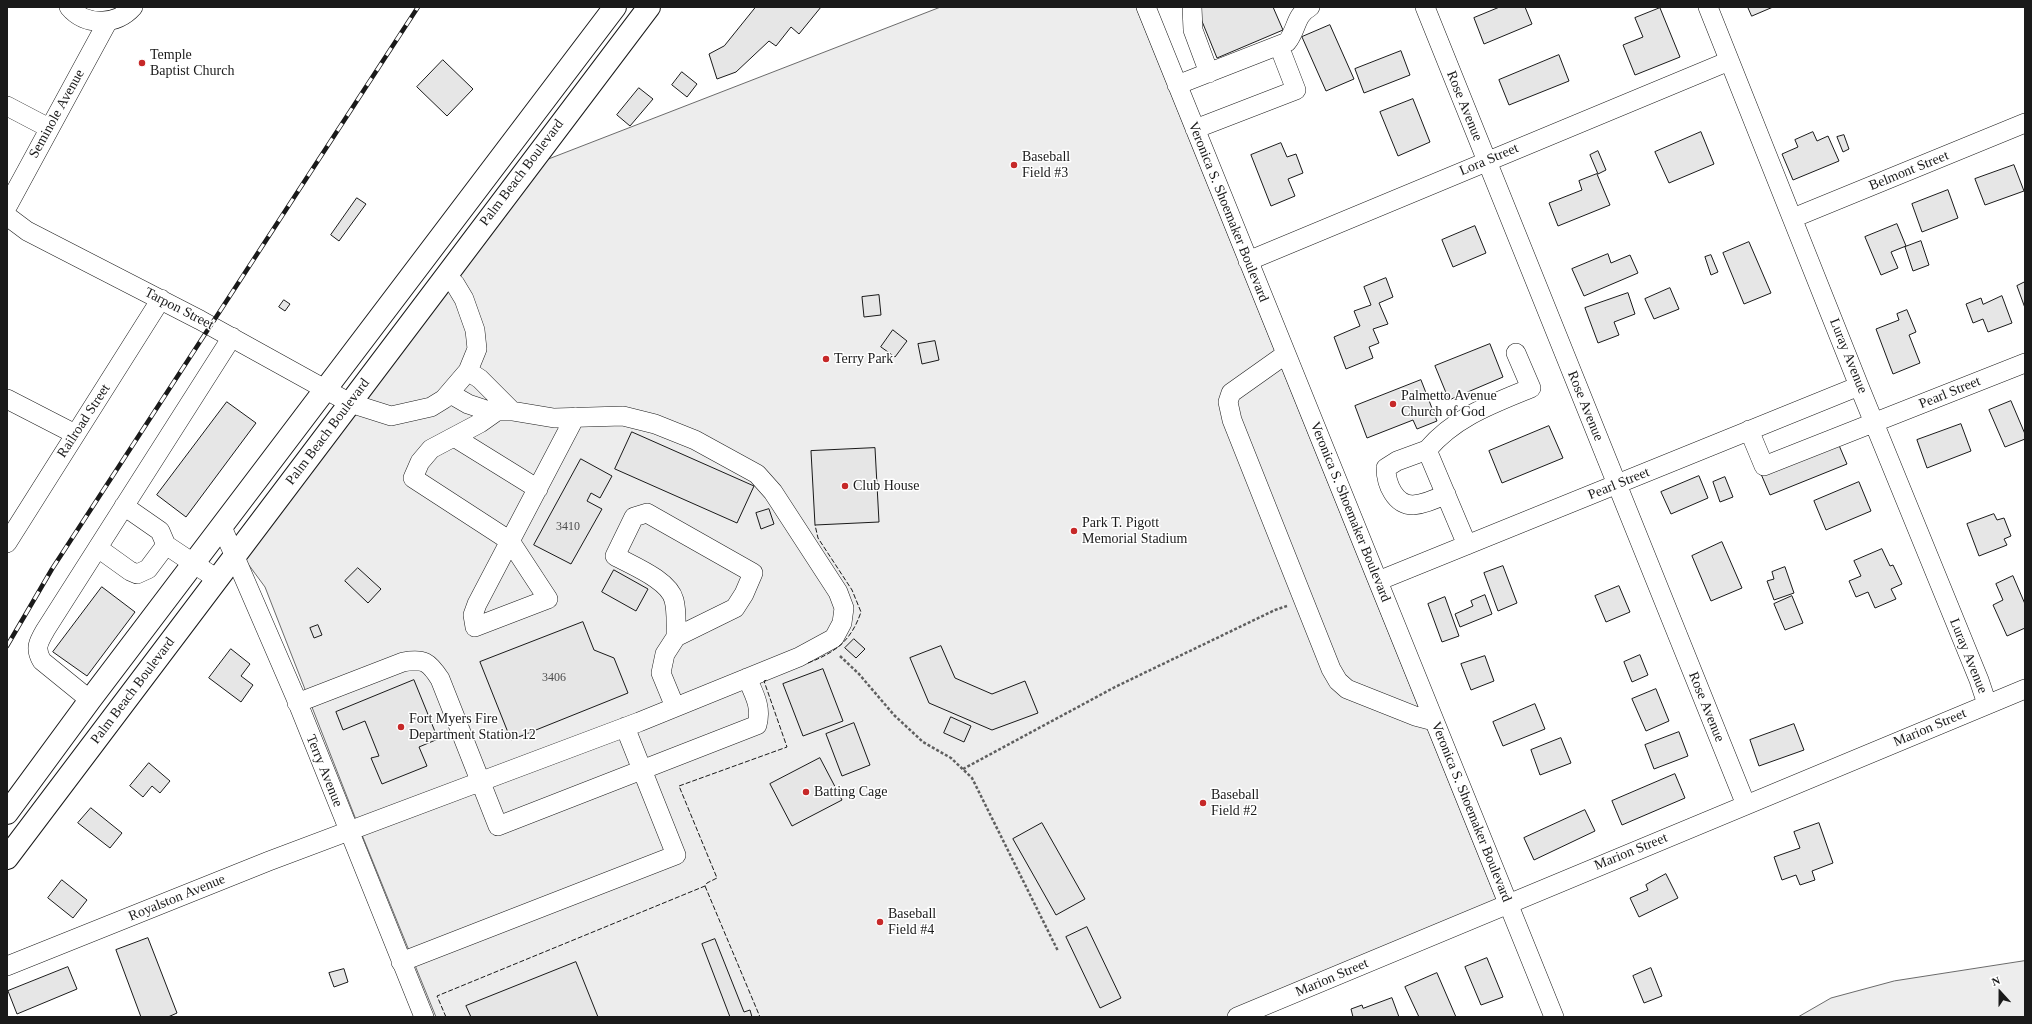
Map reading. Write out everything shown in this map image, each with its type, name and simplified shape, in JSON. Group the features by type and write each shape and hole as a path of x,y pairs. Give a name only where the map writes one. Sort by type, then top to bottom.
{"main road":[{"name":"Palm Beach Boulevard","path":"9,815 90,700 615,7"},
{"path":"578,99 586,66 630,7"},
{"name":"Palm Beach Boulevard","path":"7,858 578,99 649,7"}],"street":[{"path":"69,7 82,17 94,22 108,22 121,17 133,7"},
{"name":"Veronica S. Shoemaker Boulevard","path":"1146,7 1554,1017"},
{"path":"1192,7 1193,30 1209,73"},
{"path":"1177,85 1287,42 1291,38 1296,22 1305,10 1310,7"},
{"name":"Rose Avenue","path":"1425,7 1746,805"},
{"name":"Luray Avenue","path":"1708,7 1859,386 1875,422 1979,680 1987,704"},
{"name":"Seminole Avenue","path":"7,206 108,22"},
{"path":"1195,129 1296,90 1279,46"},
{"name":"Lora Street","path":"1248,261 1729,61"},
{"path":"7,106 49,128"},
{"name":"Belmont Street","path":"1793,218 2025,123"},
{"name":"Tarpon Street","path":"7,216 27,231 161,299 350,403 391,416 431,406 444,399 468,371 477,349 475,330 464,299 455,284 446,275"},
{"name":"Railroad Street","path":"9,536 161,299"},
{"path":"90,700 42,661 38,654 37,645 232,337"},
{"path":"1446,494 1429,502 1412,505 1399,500 1393,493 1386,477 1386,468 1397,461 1427,450 1441,434 1455,423 1496,402 1531,388 1516,353"},
{"path":"1286,354 1231,393 1228,402 1232,420 1331,669 1338,681 1346,689 1410,714 1434,721"},
{"name":"Pearl Street","path":"1749,430 1764,466 2025,363"},
{"path":"468,371 480,379 505,411 431,449 420,462 413,478 510,541 548,599 475,627 473,615 477,604 510,541 576,417"},
{"name":"Pearl Street","path":"1378,581 1859,386"},
{"name":"Royalston Avenue","path":"7,966 269,861 625,727 799,657 834,638 842,624 844,608 838,592 773,492 757,474 696,440 654,424 623,416 554,418 505,411 489,411 468,404 449,393"},
{"path":"7,399 75,434"},
{"path":"454,437 538,489"},
{"path":"1427,450 1467,545"},
{"path":"124,506 160,531 166,545 216,579"},
{"path":"675,707 661,673 665,654 676,637 735,608 744,594 753,573 647,513 634,517 616,556 670,589 674,600 676,637"},
{"name":"Terry Avenue","path":"222,527 297,703 424,1017"},
{"path":"98,548 130,571 137,574 148,569 166,545"},
{"path":"297,703 403,662 415,660 426,662 433,667 440,679 498,826 757,725 760,715 757,700 747,678"},
{"name":"Marion Street","path":"1237,1017 1264,1012 1544,888 2025,689"},
{"path":"401,962 676,855 625,727"}],"path":[{"path":"963,769 1115,687 1275,610 1304,600"},
{"path":"826,643 860,674 894,715 923,742 951,758 972,778 1058,951"}],"shaded area":[{"name":"Terry Park","path":"941,7 1136,7 1499,906 1228,1017 436,1017 360,830 265,587 240,553 531,166"},
{"path":"2025,961 2025,1017 1798,1017 1831,998 1894,981"}],"building":[{"path":"756,7 821,7 799,34 791,27 776,46 769,41 736,72 717,79 709,54 724,46"},
{"path":"1202,7 1273,7 1283,30 1217,58 1197,9"},
{"path":"1500,7 1525,7 1532,24 1484,44 1474,18"},
{"path":"1748,7 1773,7 1752,16"},
{"path":"1660,8 1680,57 1635,75 1623,45 1643,37 1635,18"},
{"path":"1330,25 1354,79 1326,91 1302,37"},
{"path":"1401,51 1410,75 1364,93 1355,69"},
{"path":"1559,55 1569,81 1509,105 1499,80"},
{"path":"443,60 473,89 447,116 417,87"},
{"path":"682,72 697,84 687,97 672,85"},
{"path":"639,88 653,99 630,126 617,115"},
{"path":"1413,99 1430,142 1398,156 1380,112"},
{"path":"1701,132 1714,164 1669,183 1655,152"},
{"path":"1813,132 1817,141 1828,136 1839,161 1793,180 1782,154 1798,147 1795,140"},
{"path":"1844,135 1849,149 1843,152 1837,137"},
{"path":"1281,143 1287,157 1296,154 1303,173 1288,179 1295,196 1271,206 1251,155"},
{"path":"1598,151 1606,170 1598,174 1590,155"},
{"path":"2014,165 2024,191 1985,205 1975,179"},
{"path":"1597,174 1610,205 1558,226 1549,203 1582,190 1579,181"},
{"path":"1948,190 1958,218 1922,232 1912,204"},
{"path":"357,198 366,204 339,241 331,235"},
{"path":"1897,224 1906,246 1891,252 1898,268 1881,275 1865,237"},
{"path":"1475,226 1486,253 1453,267 1442,240"},
{"path":"1921,241 1929,265 1913,271 1905,247"},
{"path":"1749,242 1771,293 1744,304 1723,253"},
{"path":"1608,254 1611,263 1630,255 1638,273 1584,296 1572,269"},
{"path":"1711,255 1718,272 1711,275 1705,257"},
{"path":"1386,278 1393,297 1379,303 1388,324 1373,329 1379,343 1369,347 1373,358 1346,369 1334,337 1360,326 1354,311 1371,305 1364,287"},
{"path":"2025,282 2025,308 2017,286"},
{"path":"1670,288 1679,309 1654,319 1645,299"},
{"path":"1628,293 1635,314 1614,322 1619,335 1598,343 1585,308"},
{"path":"879,295 881,315 864,317 862,297"},
{"path":"2002,296 2012,323 1988,332 1983,319 1973,323 1966,304 1981,298 1983,304"},
{"path":"284,300 290,304 285,311 279,307"},
{"path":"1907,310 1916,332 1909,335 1920,363 1893,374 1876,329 1899,320 1897,314"},
{"path":"893,330 907,341 895,357 881,347"},
{"path":"935,341 939,360 922,364 918,344"},
{"path":"1490,344 1503,377 1449,400 1435,366"},
{"path":"1421,380 1437,421 1417,429 1413,420 1367,438 1355,406"},
{"path":"2011,401 2025,434 2025,439 2005,447 1989,410"},
{"path":"227,402 256,423 186,517 157,495"},
{"path":"1961,424 1971,451 1927,468 1917,440"},
{"path":"1549,426 1563,458 1502,483 1489,451"},
{"path":"632,432 754,486 737,523 615,469"},
{"path":"1838,443 1847,464 1770,495 1761,474"},
{"name":"Club House","path":"875,448 879,522 815,525 811,451"},
{"path":"581,459 612,476 600,498 591,493 587,501 602,509 571,564 534,545"},
{"path":"1699,476 1708,498 1671,514 1661,492"},
{"path":"1725,477 1733,497 1720,502 1713,482"},
{"path":"1859,482 1871,511 1826,530 1814,501"},
{"path":"769,509 774,524 761,529 756,513"},
{"path":"1994,514 1997,520 2004,518 2011,536 2004,539 2007,545 1979,556 1967,524"},
{"path":"1722,542 1742,588 1711,601 1692,556"},
{"path":"1882,549 1890,566 1893,565 1902,584 1891,589 1896,599 1875,608 1868,592 1856,597 1849,581 1861,576 1854,561"},
{"path":"1503,566 1517,603 1498,611 1484,573"},
{"path":"1785,567 1794,593 1774,600 1767,581 1774,579 1772,572"},
{"path":"358,568 381,589 368,603 345,581"},
{"path":"614,570 648,589 636,611 602,592"},
{"path":"2013,576 2025,604 2025,628 2007,636 1993,605 2003,600 1996,584"},
{"path":"1619,586 1630,612 1606,622 1595,596"},
{"path":"102,587 135,612 87,676 53,652"},
{"path":"1485,595 1492,614 1460,627 1455,614 1473,606 1471,601"},
{"path":"1792,596 1803,623 1785,630 1774,604"},
{"path":"1445,597 1459,636 1442,642 1428,604"},
{"path":"583,622 594,650 614,658 628,693 511,740 480,662"},
{"path":"318,625 322,635 314,638 310,628"},
{"path":"854,639 865,649 856,658 845,648"},
{"path":"941,646 955,678 992,694 1025,681 1038,713 992,730 929,703 910,658"},
{"path":"231,649 250,664 241,676 253,685 241,702 209,678"},
{"path":"1640,655 1648,675 1632,682 1624,662"},
{"path":"1485,656 1494,681 1471,690 1461,664"},
{"path":"823,669 843,721 803,736 783,684"},
{"path":"414,680 438,739 419,747 427,766 382,784 371,758 379,756 365,721 343,730 336,712"},
{"path":"1656,689 1669,721 1646,731 1632,699"},
{"path":"1535,704 1545,729 1503,746 1493,722"},
{"path":"951,717 971,726 964,742 944,733"},
{"path":"854,723 870,765 842,776 826,734"},
{"path":"1794,724 1804,750 1759,766 1750,740"},
{"path":"1679,732 1688,756 1654,769 1645,745"},
{"path":"1561,738 1571,763 1540,775 1531,750"},
{"name":"Batting Cage","path":"820,758 842,800 792,826 770,784"},
{"path":"149,763 170,781 160,793 152,786 143,797 130,786"},
{"path":"1675,774 1685,798 1622,825 1612,801"},
{"path":"91,808 122,833 110,848 78,823"},
{"path":"1585,810 1595,831 1534,860 1524,838"},
{"path":"1042,823 1085,899 1056,915 1013,839"},
{"path":"1819,823 1833,863 1812,871 1815,880 1800,885 1796,875 1782,880 1774,857 1800,848 1794,832"},
{"path":"1666,874 1678,898 1639,917 1630,898 1648,890 1646,885"},
{"path":"62,880 87,900 73,918 48,898"},
{"path":"1087,927 1121,998 1100,1008 1066,937"},
{"path":"148,938 177,1013 168,1017 141,1017 116,950"},
{"path":"715,939 744,1012 750,1010 752,1017 730,1017 702,944"},
{"path":"1487,958 1503,997 1481,1005 1465,967"},
{"path":"576,962 598,1017 471,1017 466,1006"},
{"path":"68,967 77,989 17,1014 8,991"},
{"path":"1651,968 1662,996 1644,1003 1633,976"},
{"path":"344,969 348,982 334,987 329,973"},
{"path":"1437,973 1456,1017 1419,1017 1405,987"},
{"path":"1392,998 1399,1017 1353,1017 1351,1009 1362,1005 1363,1008"}],"railway":[{"path":"7,646 52,569 418,7"}],"fence":[{"path":"808,663 834,650 841,644 852,631 861,612 852,590 818,538 815,525"},
{"path":"446,1017 437,996 705,886 707,883 717,878 679,786 787,747 764,681 767,680"},
{"path":"705,886 760,1017"}],"place":[{"name":"Temple Baptist Church","path":"142,63"},
{"name":"Baseball Field #3","path":"1014,165"},
{"name":"Terry Park","path":"826,359"},
{"name":"Palmetto Avenue Church of God","path":"1393,404"},
{"name":"Club House","path":"845,486"},
{"name":"Park T. Pigott Memorial Stadium","path":"1074,531"},
{"name":"Fort Myers Fire Department Station 12","path":"401,727"},
{"name":"Batting Cage","path":"806,792"},
{"name":"Baseball Field #2","path":"1203,803"},
{"name":"Baseball Field #4","path":"880,922"}]}
